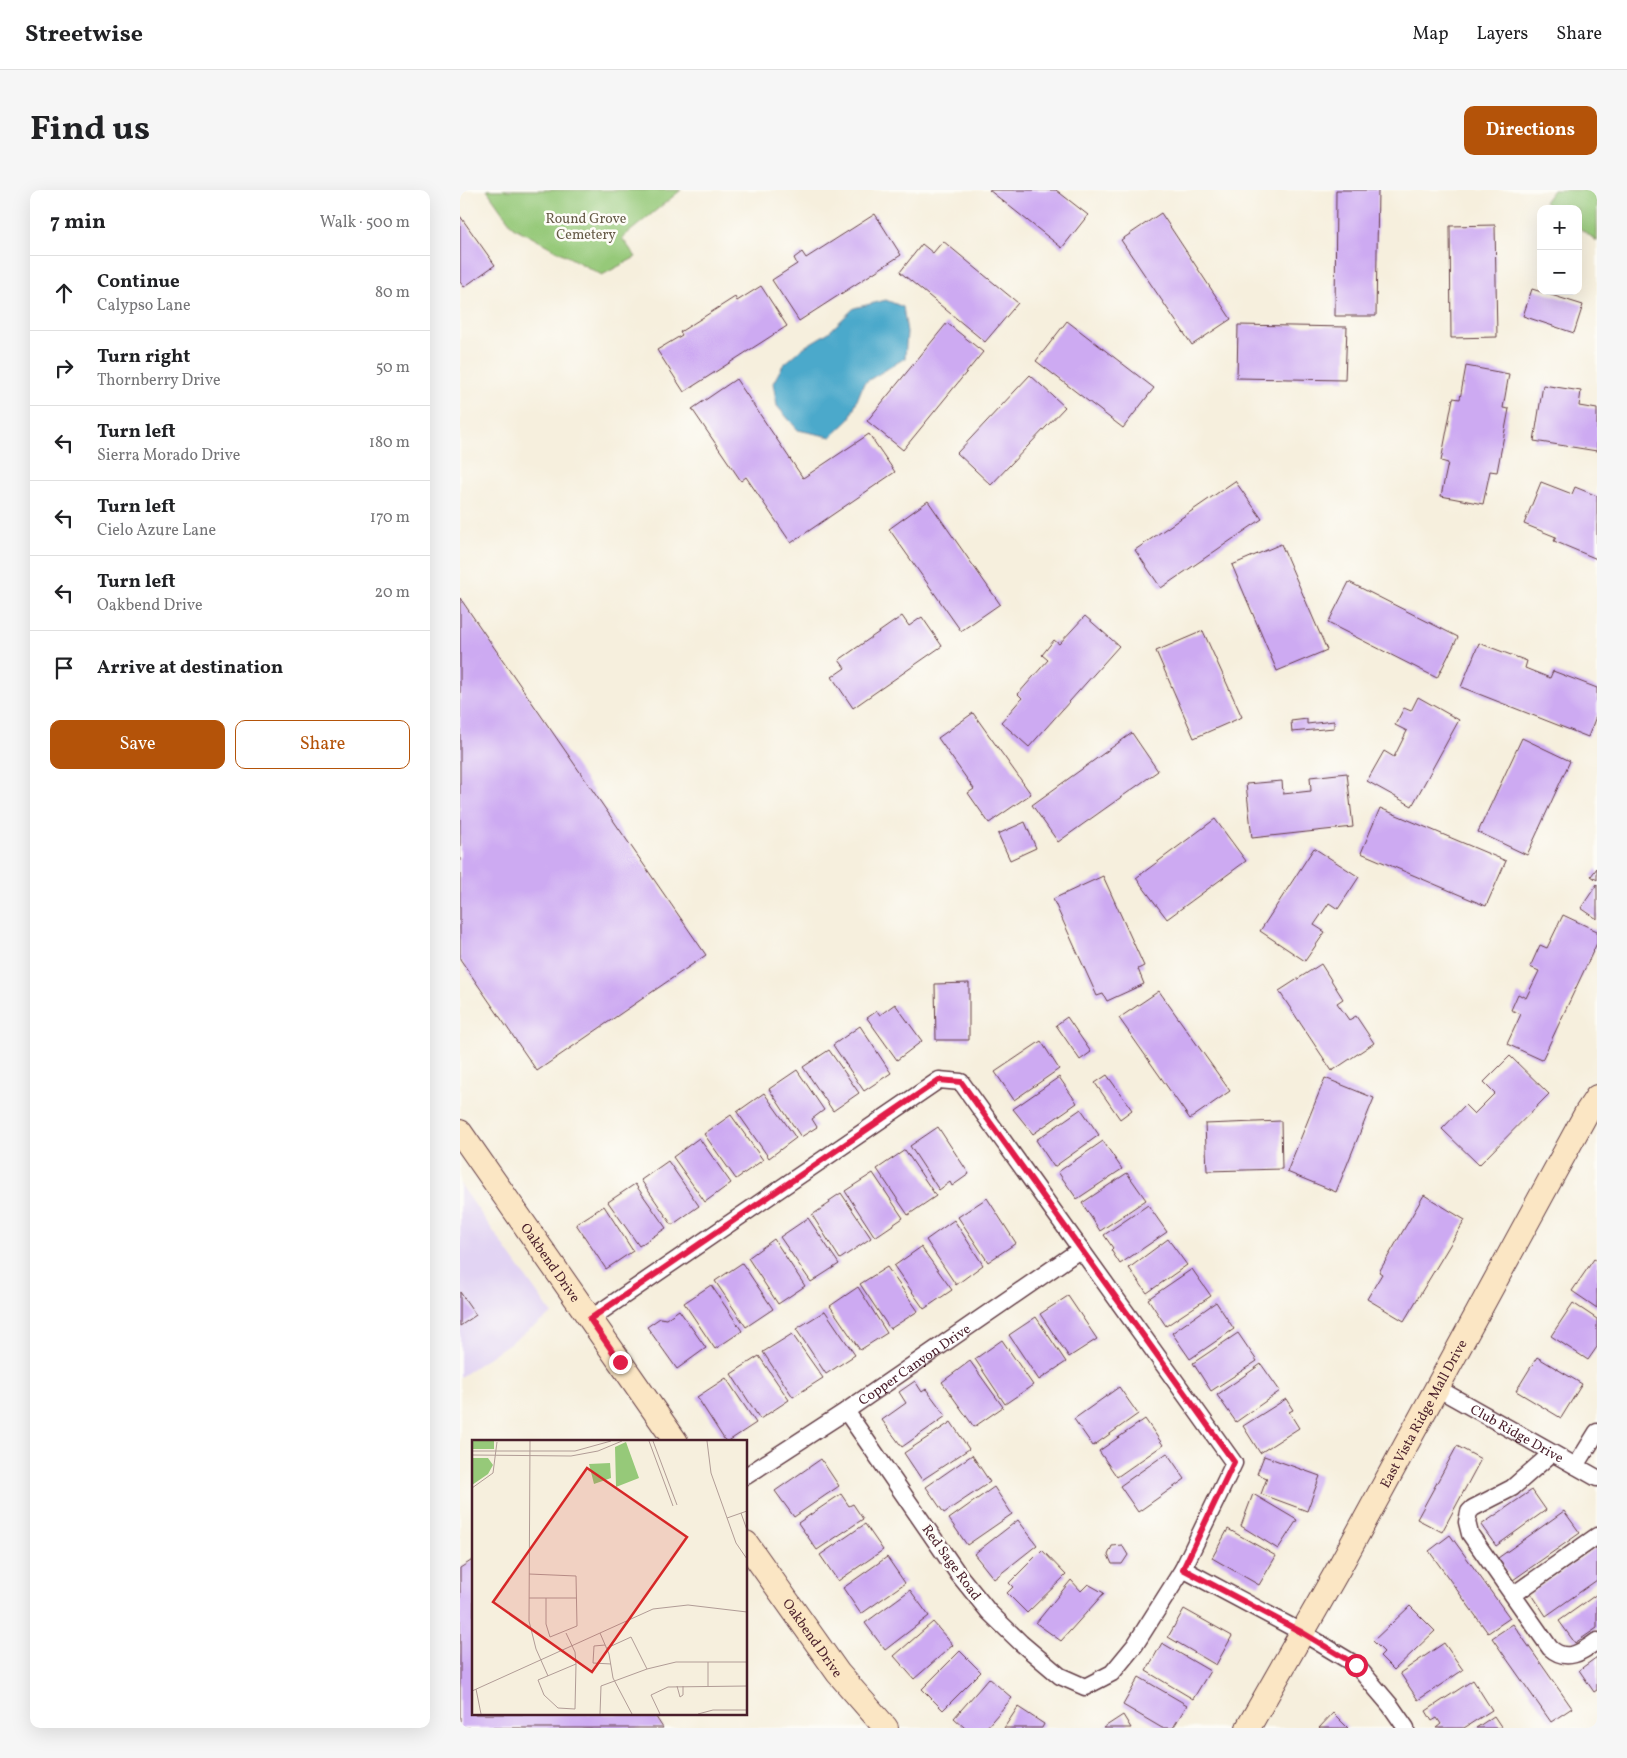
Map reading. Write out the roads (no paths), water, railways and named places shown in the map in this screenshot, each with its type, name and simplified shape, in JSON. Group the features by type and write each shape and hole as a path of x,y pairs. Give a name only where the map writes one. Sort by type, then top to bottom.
{"main road":[{"name":"East Vista Ridge Mall Drive","path":"1248,1728 1303,1633 1597,1097"},
{"name":"Oakbend Drive","path":"460,1132 675,1440"},
{"name":"Oakbend Drive","path":"748,1545 838,1673 886,1728"}],"street":[{"path":"590,1319 939,1080 961,1082 1234,1462 1183,1569 1303,1633 1356,1665 1390,1705 1406,1728"},
{"name":"Copper Canyon Drive","path":"748,1475 846,1411 1081,1249"},
{"name":"Club Ridge Drive","path":"1437,1388 1597,1478"},
{"name":"Red Sage Road","path":"846,1411 959,1575 989,1612 1021,1643 1060,1676 1085,1687 1112,1673 1135,1645 1183,1569"},
{"path":"1576,1466 1597,1432"},
{"path":"1552,1453 1512,1488 1487,1499 1473,1508 1469,1512 1467,1522 1470,1534 1550,1648 1555,1652 1568,1655 1581,1653 1597,1641"},
{"path":"1513,1595 1597,1536"}],"water":[{"path":"886,300 903,307 907,332 905,358 864,383 849,420 831,437 798,430 777,406 773,383 783,365 804,347 829,332 854,308"}],"park label":[{"name":"Round Grove Cemetery","path":"586,226"}]}
